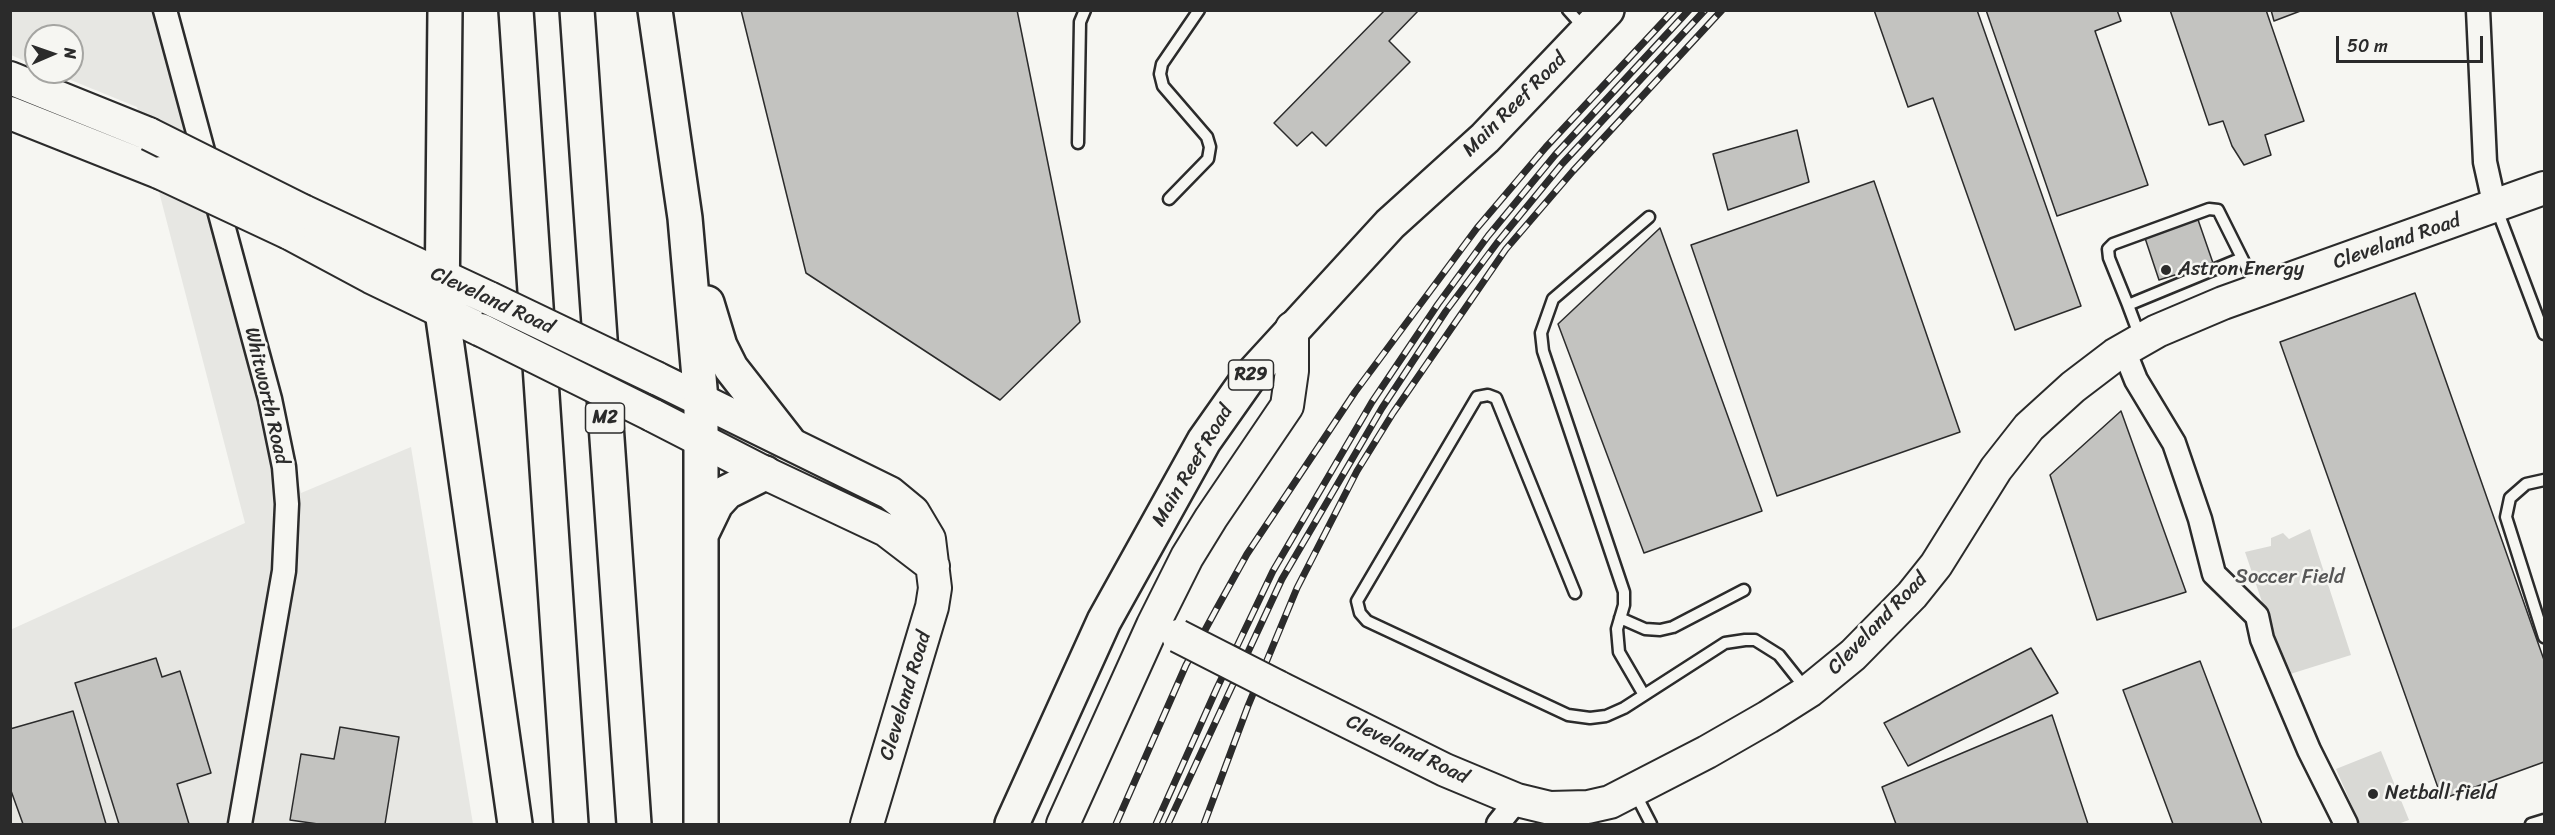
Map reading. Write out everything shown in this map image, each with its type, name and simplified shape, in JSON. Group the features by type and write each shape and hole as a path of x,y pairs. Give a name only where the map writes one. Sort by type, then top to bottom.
{"main road":[{"path":"446,10 443,295 515,825"},
{"path":"516,10 571,825"},
{"name":"M2","path":"577,10 634,825"},
{"path":"655,10 685,218 701,400 701,825"},
{"name":"Main Reef Road","path":"1012,825 1104,621 1204,441 1247,380 1389,224 1485,138 1587,18"},
{"path":"670,113 681,160 703,287 720,346 731,368 788,441"},
{"path":"702,534 707,518 727,492 765,473"}],"street":[{"name":"Whitworth Road","path":"165,10 270,399 284,467 287,504 284,571 240,825"},
{"path":"2478,10 2485,162 2495,207"},
{"name":"Cleveland Road","path":"10,78 149,134 296,222 371,277 443,295 489,298 788,441 905,504 929,539 935,588 926,632 867,825"},
{"name":"Cleveland Road","path":"10,113 161,173 296,222"},
{"name":"Cleveland Road","path":"1166,630 1445,770 1508,812 1550,808 1568,809 1610,802 1707,752 1809,691 1853,655 1912,595 1936,565 1996,469 2029,427 2073,387 2132,345 2168,326 2259,291 2544,188"},
{"name":"Cleveland Road","path":"443,295 481,330 765,473 886,530 933,566"},
{"path":"1063,825 1166,630 1210,518 1287,406 1292,371 1292,328"},
{"path":"2132,345 2136,380 2174,443 2200,519 2214,574 2257,616 2262,639 2309,750 2346,825"}],"lane":[{"path":"1078,143 1080,22 1085,10"},
{"path":"1169,199 1208,159 1210,147 1207,137 1163,86 1160,74 1162,64 1199,10"},
{"path":"2495,207 2544,334"},
{"path":"2132,345 2128,305 2109,258 2108,249 2113,244 2209,209 2218,210 2259,291"},
{"path":"1644,695 1619,652 1617,640 1624,592 1543,351 1541,333 1553,299 1649,217"},
{"path":"2128,305 2242,258"},
{"path":"1575,593 1496,398 1488,395 1478,397 1357,601 1360,613 1367,621 1568,715 1590,718 1606,716 1644,695 1725,643 1745,640 1755,640 1779,655 1809,691"},
{"path":"2544,480 2526,484 2510,498 2506,517 2544,637"},
{"path":"1620,618 1645,629 1660,630 1673,627 1744,590"},
{"path":"1634,791 1651,825"},
{"path":"2531,825 2544,820"}],"shaded area":[{"path":"11,11 175,11 301,493 411,447 473,824 11,824 10,630 245,523 137,107 80,84 84,84 84,24 24,24 24,61 11,55"}],"green space":[{"name":"Soccer Field","path":"2310,529 2351,655 2287,675 2245,552 2271,546 2271,538 2283,533 2289,539"},
{"name":"Netball field","path":"2381,751 2409,820 2398,824 2360,824 2336,769"}],"building":[{"path":"741,10 1017,10 1080,322 1000,400 806,273"},
{"path":"1385,10 1419,10 1389,41 1410,62 1326,146 1312,132 1297,146 1274,123"},
{"path":"1874,10 1977,10 2081,306 2015,330 1933,98 1908,107"},
{"path":"1986,10 2117,10 2121,21 2095,31 2148,185 2057,216"},
{"path":"2170,10 2266,10 2304,121 2265,135 2271,155 2244,165 2232,146 2223,121 2209,125"},
{"path":"2271,10 2303,10 2274,21"},
{"path":"1797,130 1809,182 1728,210 1713,154"},
{"path":"1874,181 1960,432 1777,496 1691,245"},
{"path":"2195,211 2213,263 2159,280 2142,229"},
{"path":"1660,228 1762,511 1644,553 1558,324"},
{"path":"2415,293 2544,660 2544,762 2442,799 2280,342"},
{"path":"2121,411 2186,592 2097,620 2050,475"},
{"path":"2031,648 2058,693 1908,766 1884,723"},
{"path":"156,658 162,677 180,671 211,773 177,784 189,824 119,824 75,683"},
{"path":"2200,661 2262,824 2173,824 2123,690"},
{"path":"73,711 106,824 23,824 10,788 10,729"},
{"path":"2052,715 2088,824 1896,824 1882,787"},
{"path":"340,727 399,737 385,824 318,824 290,820 301,754 334,759"}],"railway":[{"path":"1116,824 1186,665 1217,608 1247,554 1355,392 1477,228 1546,147 1674,10"},
{"path":"1156,824 1273,571 1372,402 1438,304 1488,236 1555,155 1689,10"},
{"path":"1168,824 1282,579 1382,408 1446,311 1497,243 1562,164 1705,10"},
{"path":"1204,824 1248,706 1297,588 1357,471 1393,413 1506,249 1573,171 1722,10"}],"place":[{"name":"Astron Energy","path":"2166,270"},
{"name":"Netball field","path":"2373,794"}]}
